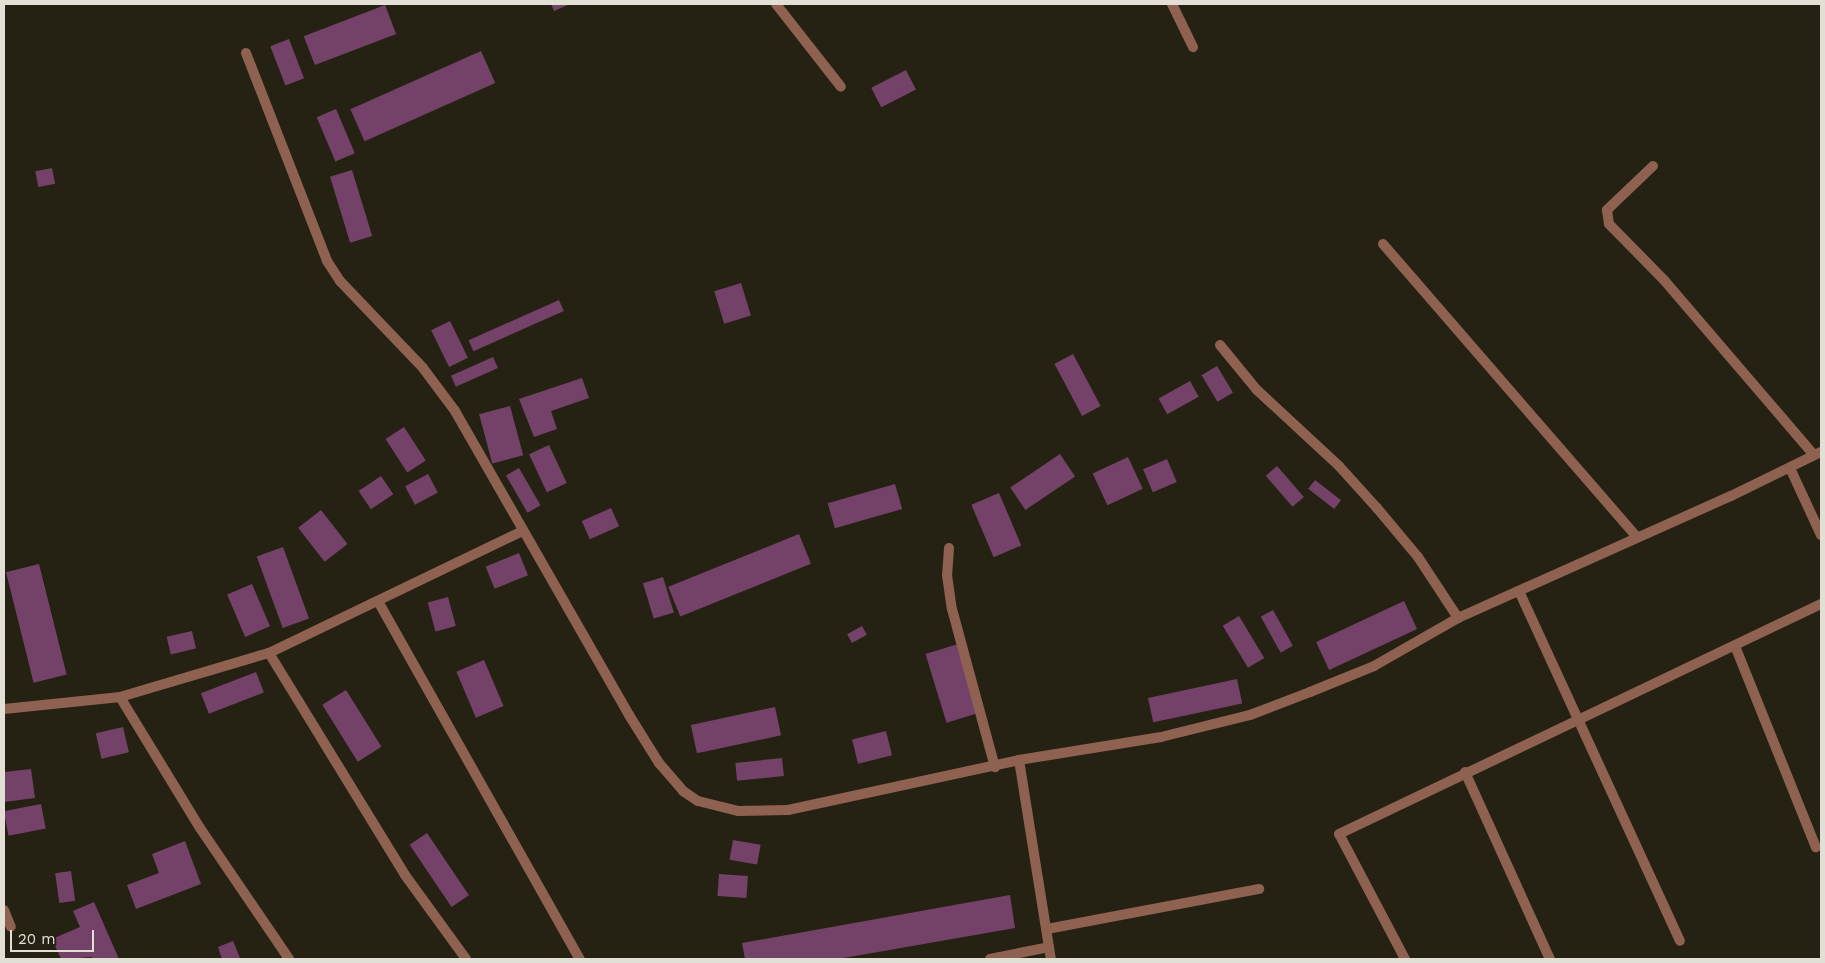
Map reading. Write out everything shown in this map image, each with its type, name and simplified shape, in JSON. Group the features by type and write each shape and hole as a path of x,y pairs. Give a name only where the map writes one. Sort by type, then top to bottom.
{"street":[{"path":"776,4 841,87"},
{"path":"1172,4 1193,46"},
{"path":"246,53 327,261 340,281 423,368 455,411 522,531 658,763 683,791 698,801 738,812 788,810 995,767 1019,760 1161,737 1250,715 1374,666 1458,618 1818,454 1664,280 1608,224 1607,210 1653,166"},
{"path":"1383,244 1636,536"},
{"path":"1220,345 1257,390 1339,466 1377,508 1418,557 1458,618"},
{"path":"1790,468 1821,535"},
{"path":"4,709 120,697 269,653 379,603 522,531"},
{"path":"949,548 947,575 952,609 995,767"},
{"path":"1519,591 1680,941"},
{"path":"379,603 580,959"},
{"path":"1405,959 1339,834 1465,772 1579,721 1821,604"},
{"path":"1734,646 1816,847"},
{"path":"269,653 405,875 466,959"},
{"path":"120,697 200,828 289,959"},
{"path":"1019,760 1051,959"},
{"path":"1465,772 1550,959"},
{"path":"1047,929 1259,889"},
{"path":"4,910 11,927"},
{"path":"990,959 1049,947"}],"building":[{"path":"551,4 570,4 554,11"},
{"path":"385,5 396,34 315,65 304,36"},
{"path":"289,39 304,78 285,85 270,46"},
{"path":"481,51 495,83 365,141 350,109"},
{"path":"906,70 916,90 881,107 871,88"},
{"path":"336,109 355,153 335,161 317,117"},
{"path":"52,168 55,184 38,187 35,171"},
{"path":"352,170 372,236 350,243 330,177"},
{"path":"741,283 751,316 724,324 714,291"},
{"path":"559,300 564,311 473,351 469,340"},
{"path":"450,321 468,358 449,367 431,330"},
{"path":"1073,354 1101,406 1082,416 1054,364"},
{"path":"493,357 498,368 456,387 451,376"},
{"path":"1217,366 1233,393 1218,402 1202,375"},
{"path":"582,378 589,398 551,411 557,429 534,437 519,399"},
{"path":"1190,381 1199,397 1167,414 1159,398"},
{"path":"510,406 523,455 492,464 479,414"},
{"path":"404,427 426,461 407,473 386,439"},
{"path":"549,445 567,483 547,492 529,454"},
{"path":"1060,454 1075,476 1025,510 1010,488"},
{"path":"1128,457 1143,489 1107,505 1093,473"},
{"path":"1167,459 1177,482 1153,492 1143,469"},
{"path":"1277,466 1304,497 1293,507 1266,476"},
{"path":"519,468 540,505 528,513 506,476"},
{"path":"428,474 438,493 415,505 405,486"},
{"path":"381,476 393,494 371,509 359,491"},
{"path":"1315,480 1341,500 1334,509 1308,489"},
{"path":"895,484 902,509 835,528 828,503"},
{"path":"999,493 1021,545 994,557 971,505"},
{"path":"611,508 619,526 590,539 582,521"},
{"path":"321,510 347,544 325,562 298,528"},
{"path":"799,534 811,564 680,616 668,587"},
{"path":"283,547 309,618 283,628 257,557"},
{"path":"519,553 528,575 495,589 486,566"},
{"path":"39,564 67,675 34,683 6,572"},
{"path":"663,577 674,612 654,619 643,583"},
{"path":"252,584 270,626 245,637 227,595"},
{"path":"448,597 456,626 435,631 428,602"},
{"path":"1404,601 1417,629 1329,670 1316,642"},
{"path":"1273,610 1293,646 1281,653 1261,617"},
{"path":"1239,616 1264,658 1248,668 1223,626"},
{"path":"862,626 867,635 852,643 847,634"},
{"path":"192,631 196,649 171,654 167,637"},
{"path":"958,644 979,713 947,723 925,654"},
{"path":"484,660 504,706 476,718 456,672"},
{"path":"256,672 264,693 209,714 201,693"},
{"path":"1237,679 1242,703 1153,722 1148,698"},
{"path":"346,690 382,747 358,762 322,705"},
{"path":"775,707 781,735 697,753 691,725"},
{"path":"123,727 129,752 102,759 96,733"},
{"path":"886,731 892,755 858,764 852,739"},
{"path":"782,758 784,776 737,781 735,763"},
{"path":"31,769 35,798 4,802 4,772"},
{"path":"41,804 46,829 8,836 4,811"},
{"path":"427,833 469,895 452,907 410,845"},
{"path":"733,840 761,845 757,865 730,860"},
{"path":"185,841 201,884 136,909 127,885 159,873 152,854"},
{"path":"71,871 75,901 59,903 55,873"},
{"path":"719,874 748,876 746,898 717,896"},
{"path":"1010,895 1015,928 838,959 745,959 742,943"},
{"path":"94,902 119,959 93,959 92,957 61,959 52,939 80,927 73,911"},
{"path":"233,941 240,958 222,959 218,947"}]}
